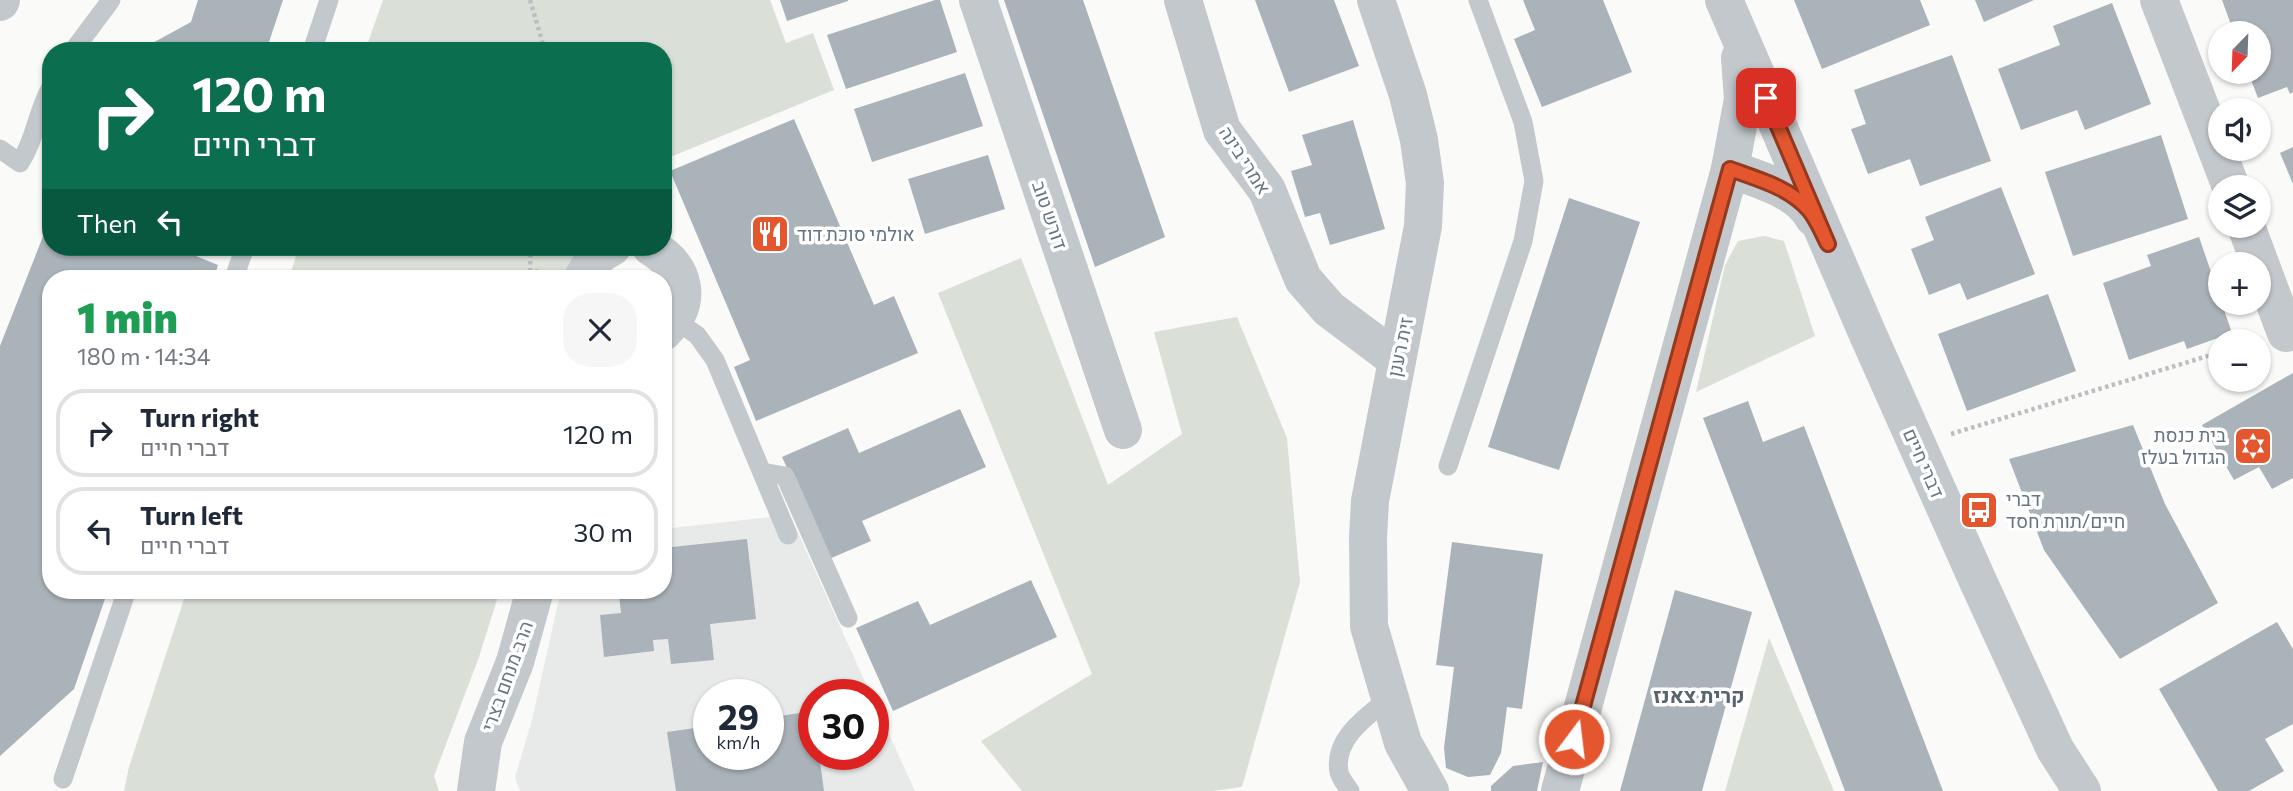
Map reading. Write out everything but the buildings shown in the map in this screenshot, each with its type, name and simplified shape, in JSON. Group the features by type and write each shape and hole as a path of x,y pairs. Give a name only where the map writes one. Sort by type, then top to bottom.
{"street":[{"name":"דורש טוב","path":"978,0 1123,430"},
{"name":"אמרי בינה","path":"1183,0 1222,130 1267,190 1303,279 1329,309 1397,360"},
{"name":"זית רענן","path":"1376,0 1408,95 1425,183 1423,226 1376,467 1368,537 1369,626 1403,743 1430,791"},
{"name":"דברי חיים","path":"1724,0 1741,60 1743,99 1730,169 1795,197 1811,212 1828,244"},
{"name":"דברי חיים","path":"1724,0 1916,444 2071,787"},
{"path":"2159,0 2226,175"},
{"path":"1560,791 1730,169"},
{"path":"2251,238 2287,332"},
{"path":"582,270 598,256"},
{"path":"666,256 677,269 682,286 681,304 672,320"},
{"name":"הרב מנחם בצרי","path":"480,782 483,742 515,662 532,599"}],"lane":[{"path":"80,42 111,0"},
{"path":"315,42 329,0"},
{"path":"1448,466 1523,241 1534,181 1523,122 1478,0"},
{"path":"0,149 20,163 29,150 42,113"},
{"path":"672,327 696,335 715,359 788,535"},
{"path":"762,472 786,476 848,618"},
{"path":"63,779 124,599"},
{"path":"1350,791 1339,772 1342,746 1351,731 1390,698"}],"path":[{"path":"530,0 542,42"},
{"path":"1916,444 2208,356"}],"shaded area":[{"path":"383,0 770,0 786,43 813,33 834,90 672,156 672,42 368,42"},
{"path":"1764,236 1784,241 1815,336 1696,392 1725,265 1738,241"},
{"path":"296,256 576,256 572,270 292,270"},
{"path":"1021,258 1108,485 1182,434 1154,332 1237,317 1287,438 1300,582 1242,787 1213,791 1022,791 981,741 1092,674 938,293"},
{"path":"790,515 864,679 798,679 798,770 889,770 889,734 915,791 520,791 515,777 532,720 559,599 672,599 672,528"},
{"path":"184,599 497,599 479,657 434,776 439,791 124,791 129,767"},
{"path":"1769,638 1834,791 1725,791"}],"place":[{"name":"אולמי סוכת דוד","path":"770,234"},
{"name":"בית כנסת הגדול בעלז","path":"2253,446"},
{"name":"דברי חיים/תורת חסד","path":"1979,510"}],"district":[{"name":"קרית צאנז","path":"1699,696"}],"route":[{"path":"1574,739 1730,169 1795,197 1811,212 1828,244 1766,98"}]}
